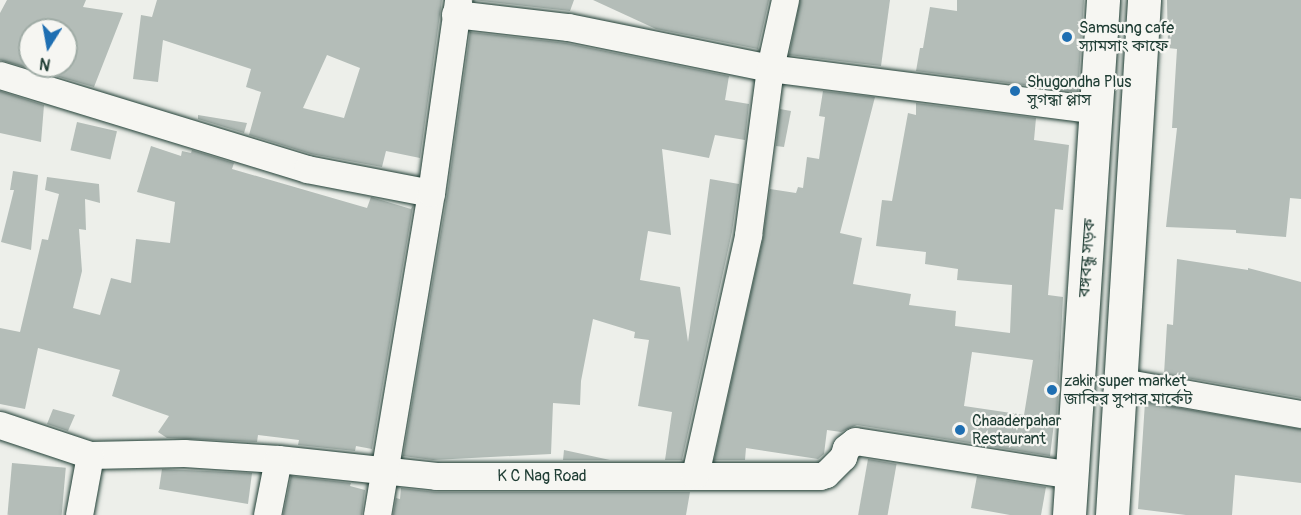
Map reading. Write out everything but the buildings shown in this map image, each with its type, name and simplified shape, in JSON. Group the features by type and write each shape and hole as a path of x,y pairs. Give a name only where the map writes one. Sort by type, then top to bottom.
{"main road":[{"name":"বঙ্গবন্ধু সড়ক","path":"1069,515 1103,0"},
{"path":"1112,515 1144,0"}],"street":[{"path":"695,475 748,235 770,68 785,0"},
{"path":"377,515 432,193 457,7 770,68 1097,110"},
{"path":"0,75 307,169 432,193"},
{"path":"1121,382 1301,414"},
{"name":"K C Nag Road","path":"0,425 90,455 184,453 278,459 436,476 820,476 826,474 843,457 846,448 855,441 1072,475"},
{"path":"79,515 90,455"},
{"path":"267,515 278,459"}],"place":[{"name":"Samsung cafe স্যামসাং কাফে","path":"1067,37"},
{"name":"Shugondha Plus সুগন্ধা প্লাস","path":"1015,91"},
{"name":"zakir super market জাকির সুপার মার্কেট","path":"1052,390"},
{"name":"Chaaderpahar Restaurant","path":"960,430"}]}
